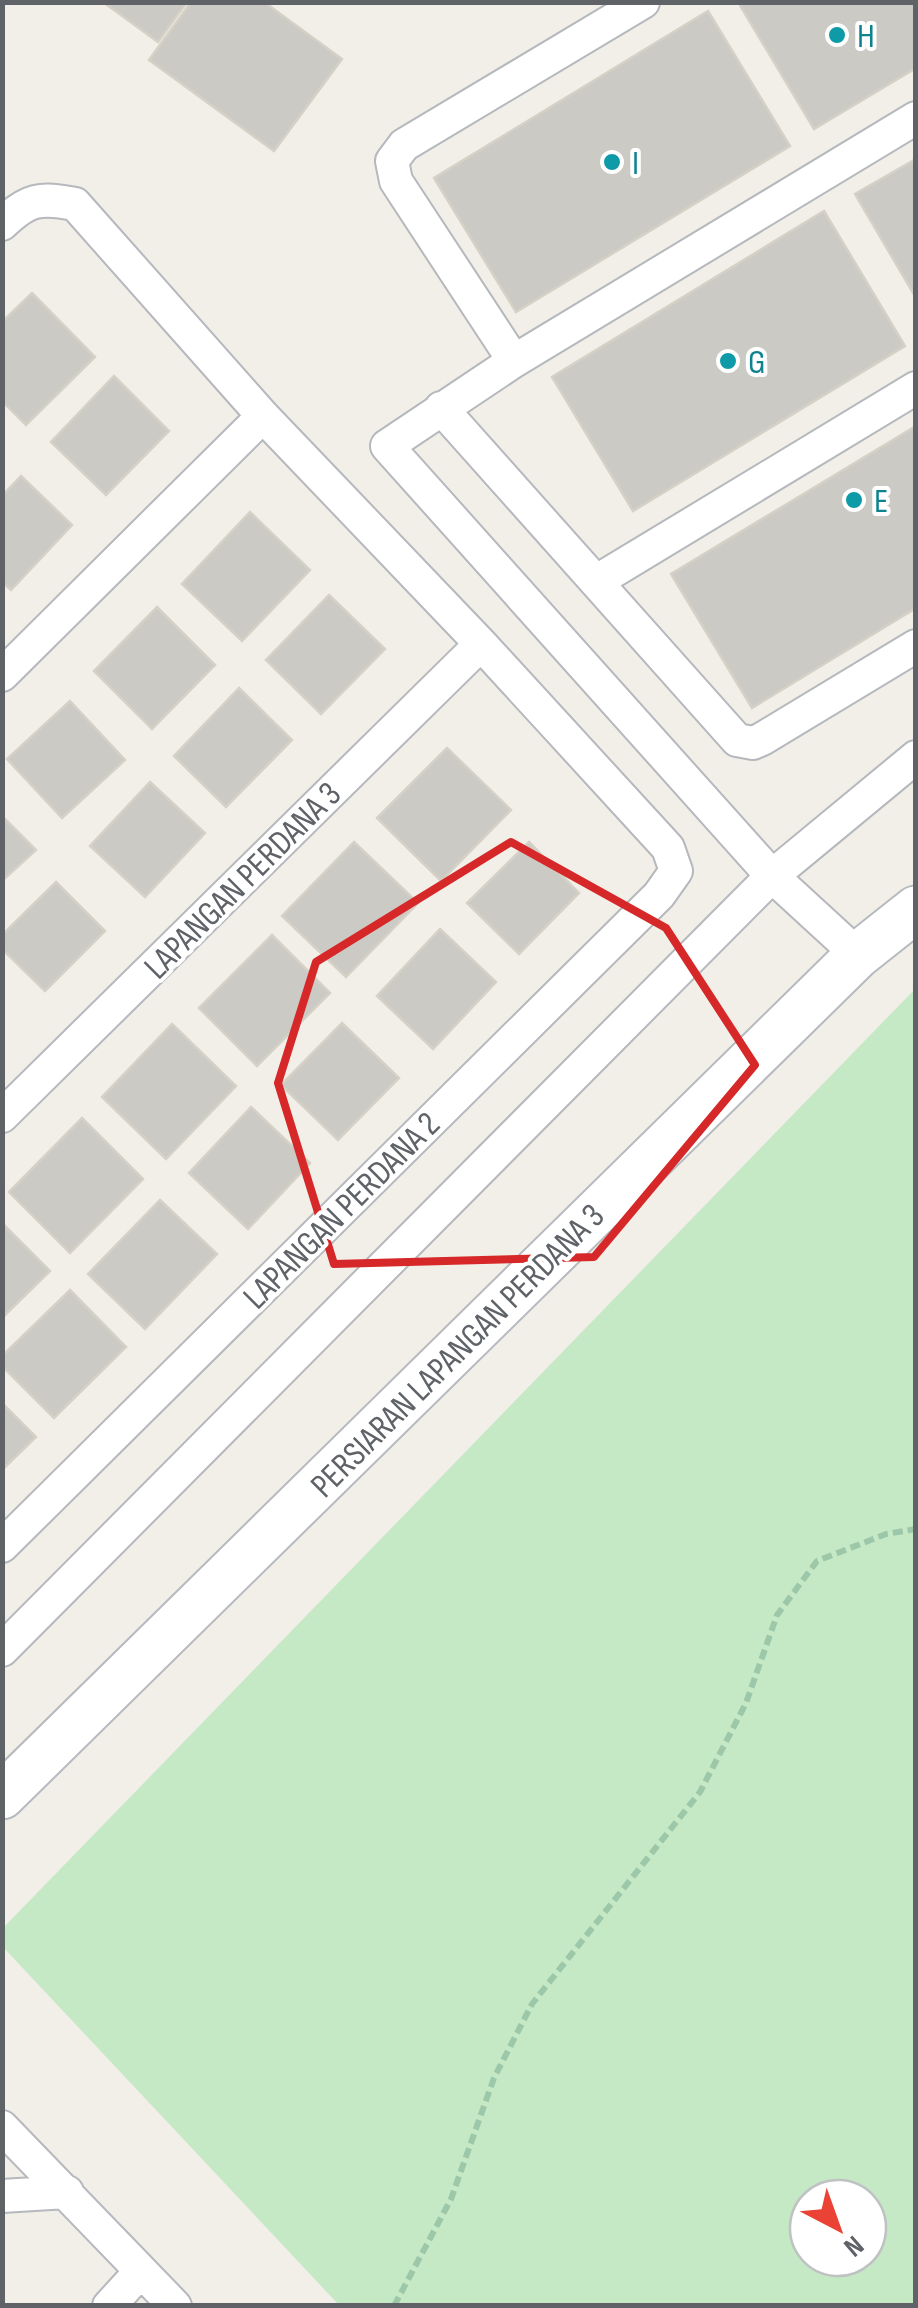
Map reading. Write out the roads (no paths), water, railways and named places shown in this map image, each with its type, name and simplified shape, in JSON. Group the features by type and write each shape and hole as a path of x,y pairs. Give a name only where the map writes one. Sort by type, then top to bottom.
{"street":[{"path":"514,361 396,181 392,161 404,145 643,2"},
{"path":"858,956 772,876 386,446 514,361 916,118"},
{"path":"2,224 21,206 46,198 75,204 263,416 481,644"},
{"path":"597,582 916,388"},
{"path":"442,408 730,735 745,743 762,739 916,646"},
{"path":"2,676 263,416"},
{"name":"LAPANGAN PERDANA 2","path":"2,1546 659,894 676,872 668,848 481,644"},
{"name":"LAPANGAN PERDANA 3","path":"2,1116 481,644"},
{"path":"2,1650 772,876 916,757"},
{"name":"PERSIARAN LAPANGAN PERDANA 3","path":"2,1796 858,956 916,910"},
{"path":"2,2126 175,2306"},
{"path":"2,2196 67,2192"},
{"path":"109,2306 141,2271"}],"place":[{"name":"H","path":"837,35"},
{"name":"I","path":"612,162"},
{"name":"G","path":"728,361"},
{"name":"E","path":"854,500"}]}
